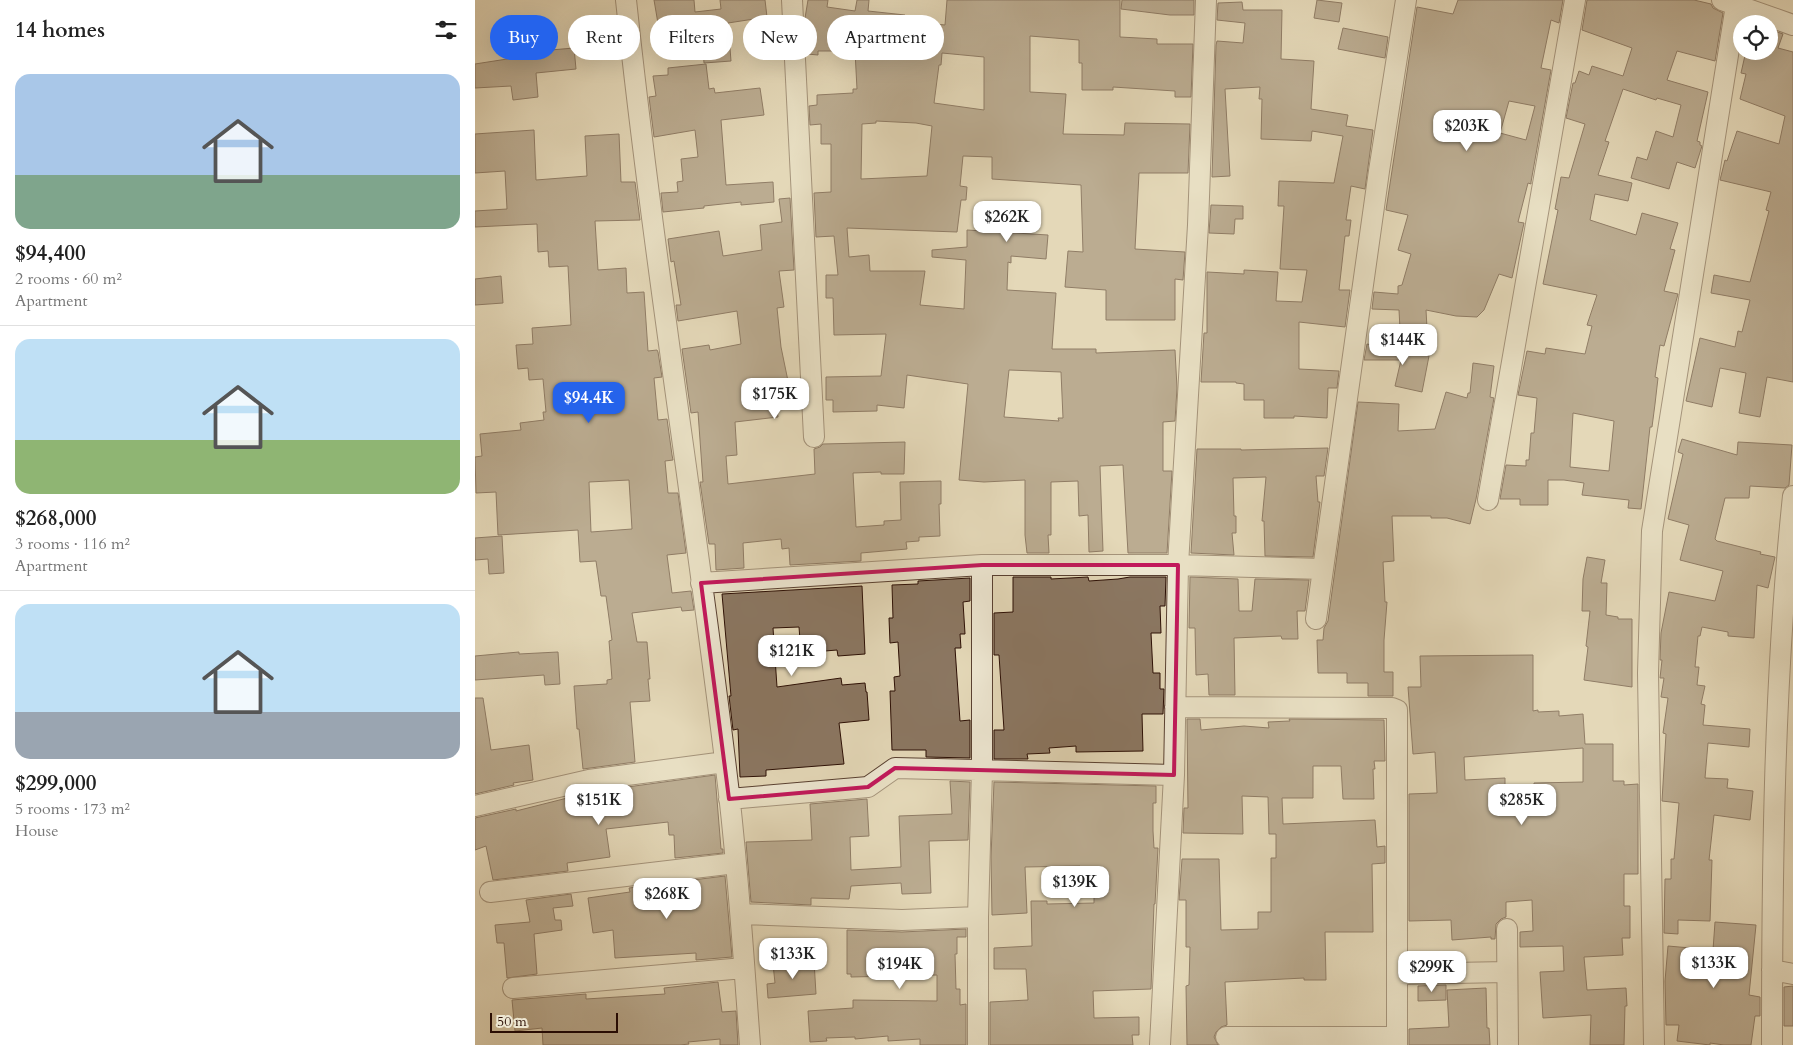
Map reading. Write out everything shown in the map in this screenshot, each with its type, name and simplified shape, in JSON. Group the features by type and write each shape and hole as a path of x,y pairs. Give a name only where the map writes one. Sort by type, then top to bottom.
{"street":[{"path":"626,0 640,129 725,762 741,914 750,1045"},
{"path":"792,0 814,437"},
{"path":"1160,1045 1174,775 1178,565 1198,225 1206,0"},
{"path":"1316,619 1379,171 1407,0"},
{"path":"1488,500 1575,0"},
{"path":"1654,1045 1648,674 1652,531 1729,3 1793,25"},
{"path":"1772,1045 1772,868 1784,584 1793,496"},
{"path":"701,583 982,565 1178,565 1323,569"},
{"path":"978,1045 977,917 982,770 982,565"},
{"path":"1175,707 1392,708 1397,710 1397,1041 1226,1037"},
{"path":"475,806 589,780 725,762"},
{"path":"729,799 869,786 895,768 1174,775"},
{"path":"490,892 736,863"},
{"path":"741,914 902,920 977,917"},
{"path":"1507,929 1508,1045"},
{"path":"513,988 744,968"},
{"path":"1772,970 1793,974"},
{"path":"1398,974 1507,972"}],"highlighted area":[{"path":"982,565 1178,565 1174,775 895,768 868,787 729,799 701,583"}],"building":[{"path":"654,0 694,0 695,12 721,9 720,0 765,0 767,15 743,15 743,21 733,22 733,15 657,15"},
{"path":"808,0 828,0 827,7 855,11 857,0 869,0 868,11 905,15 827,15 827,51 818,51 818,55 817,15 806,15"},
{"path":"947,0 1120,0 1120,37 1157,39 1157,44 1193,44 1191,97 1175,97 1175,91 1113,87 1113,90 1082,90 1082,63 1079,63 1079,40 1030,36 1030,92 1066,94 1063,134 1124,135 1125,123 1190,124 1188,173 1139,173 1135,249 1185,252 1183,280 1175,279 1175,320 1106,320 1106,290 1065,287 1068,251 1083,252 1081,185 992,179 992,157 963,156 960,186 967,187 966,200 961,200 957,232 847,228 849,257 869,255 870,271 925,271 920,305 964,309 966,260 932,257 932,250 967,247 967,230 1048,235 1046,259 1011,256 1011,263 1008,262 1007,290 1056,293 1052,349 1096,349 1096,353 1175,350 1177,388 1175,421 1163,422 1163,471 1172,471 1167,553 1128,553 1123,465 1100,466 1103,551 1089,552 1088,515 1079,516 1078,481 1051,482 1051,535 1048,535 1049,553 1027,553 1025,535 1025,480 984,482 959,480 968,384 907,375 904,408 877,405 877,411 833,412 833,400 826,400 826,377 881,376 886,334 834,335 833,298 826,298 826,275 838,275 834,236 816,237 814,193 831,192 831,144 821,144 821,124 810,125 809,106 817,105 817,95 853,93 853,89 857,89 855,60 941,60 941,65 939,65 934,103 984,110 984,57 944,53 944,25","holes":["876,121 916,123 932,126 927,176 861,179 862,124 876,123","1009,370 1061,372 1063,418 1058,418 1059,421 1004,417"]},
{"path":"1122,0 1194,0 1194,15 1170,15 1121,9"},
{"path":"1317,0 1342,3 1339,22 1314,18"},
{"path":"1458,0 1563,0 1559,23 1551,20 1541,68 1551,70 1531,184 1528,183 1518,222 1524,223 1512,278 1499,274 1484,310 1477,317 1456,316 1426,310 1427,328 1400,329 1399,310 1372,309 1374,292 1398,294 1398,286 1402,285 1411,254 1398,250 1408,215 1386,210 1417,7 1453,14","holes":["1509,101 1535,106 1526,140 1500,133"]},
{"path":"1587,0 1694,0 1711,4 1713,8 1723,13 1715,61 1677,51 1667,80 1708,92 1697,141 1702,146 1695,168 1677,162 1669,189 1631,178 1637,157 1647,160 1656,131 1673,137 1681,105 1657,98 1656,100 1623,89 1605,141 1609,142 1598,175 1632,183 1628,201 1595,194 1590,220 1636,235 1642,213 1678,223 1670,249 1675,250 1664,291 1678,294 1664,346 1660,345 1655,377 1658,378 1655,404 1652,427 1650,427 1641,509 1628,508 1629,500 1582,495 1584,483 1564,480 1548,480 1548,505 1520,505 1520,499 1500,499 1506,465 1526,466 1526,460 1529,460 1531,433 1534,433 1537,398 1518,395 1527,351 1545,354 1546,348 1585,354 1592,326 1587,325 1597,295 1543,284 1558,210 1555,209 1561,177 1569,178 1585,124 1566,118 1573,83 1575,83 1579,71 1589,75 1592,66 1623,76 1632,48 1582,30","holes":["1573,413 1614,421 1609,471 1570,467"]},
{"path":"1242,2 1243,10 1282,10 1281,59 1314,61 1311,109 1348,115 1346,126 1373,130 1365,189 1351,186 1346,220 1351,220 1349,236 1345,236 1339,290 1350,290 1345,327 1299,322 1299,369 1339,371 1337,388 1328,388 1327,418 1294,416 1294,418 1264,418 1264,400 1244,400 1244,384 1236,382 1201,382 1204,333 1207,333 1207,272 1244,274 1244,270 1278,272 1276,301 1302,302 1307,270 1280,269 1284,206 1278,206 1279,181 1334,183 1343,136 1312,131 1311,141 1261,139 1262,99 1259,99 1260,87 1225,89 1230,176 1212,177 1216,45 1217,41 1243,43 1245,23 1217,20 1218,3"},
{"path":"1343,28 1388,37 1385,58 1338,49"},
{"path":"1778,32 1783,34 1778,48"},
{"path":"1778,48 1793,52 1793,382 1767,377 1760,417 1739,413 1746,373 1720,368 1712,407 1686,401 1700,338 1735,347 1738,331 1742,332 1750,300 1711,293 1714,275 1750,282 1769,211 1766,210 1771,192 1720,180 1725,160 1727,161 1737,131 1779,144 1785,116 1740,99 1746,74 1741,73 1744,60 1778,60"},
{"path":"558,49 568,49 568,60 575,60 576,69 536,73 538,97 513,100 511,86 475,88 475,64 501,60 558,60"},
{"path":"704,60 731,60 731,61 704,63"},
{"path":"706,64 709,89 714,88 715,93 760,88 764,115 721,120 726,185 773,182 774,202 741,205 741,202 663,212 661,193 678,192 677,182 683,181 681,159 698,157 695,130 654,137 649,97 656,96 653,76 668,75 668,68"},
{"path":"534,130 536,180 587,176 585,136 619,134 621,182 635,182 640,220 595,221 598,270 626,268 627,293 644,292 648,351 657,350 662,377 654,378 658,420 667,419 673,460 665,461 668,493 678,493 686,553 667,555 672,593 691,591 694,610 682,611 681,607 632,613 637,642 647,642 650,679 648,679 650,701 630,702 635,762 583,769 579,729 577,729 574,686 607,684 607,680 612,679 609,641 612,640 606,596 601,596 596,561 580,562 578,530 498,535 496,492 476,493 475,457 482,456 480,434 521,430 520,423 544,420 543,412 546,412 543,379 529,380 528,368 518,369 516,345 533,344 532,328 571,325 568,266 549,267 548,251 538,252 537,224 475,227 475,211 507,209 505,171 475,173 475,134","holes":["629,480 632,529 591,532 589,482"]},
{"path":"790,198 794,270 779,271 784,307 777,308 781,347 788,381 790,380 792,399 776,401 778,417 735,422 737,455 726,456 728,484 815,474 814,449 823,444 905,442 904,474 881,474 881,472 853,473 856,527 884,525 884,521 901,520 900,482 941,481 941,504 939,504 940,536 919,537 919,541 906,542 907,549 861,553 861,561 790,565 789,548 782,549 781,539 743,543 744,568 716,570 715,544 709,544 700,482 703,482 698,412 691,413 682,349 709,345 710,350 741,344 737,311 678,321 676,305 681,305 674,261 671,262 668,239 719,231 723,256 762,250 760,225 782,222 779,199"},
{"path":"1211,205 1243,206 1243,219 1235,219 1234,234 1209,233"},
{"path":"501,276 503,303 475,305 475,279"},
{"path":"1367,344 1429,356 1422,392 1395,386 1401,360 1364,360"},
{"path":"1473,363 1494,366 1490,397 1494,398 1470,524 1447,518 1431,518 1431,516 1392,516 1394,561 1383,562 1385,602 1387,602 1384,672 1393,672 1393,696 1368,696 1368,683 1347,683 1347,673 1318,673 1317,640 1323,640 1324,628 1328,621 1358,402 1399,404 1398,431 1435,429 1446,392 1467,398 1468,393 1470,393"},
{"path":"1682,439 1737,455 1738,442 1792,445 1789,485 1785,488 1750,486 1749,498 1725,498 1715,539 1775,557 1768,588 1757,585 1754,638 1728,636 1728,632 1702,627 1700,636 1698,636 1695,667 1699,667 1697,685 1705,686 1701,704 1705,705 1703,725 1750,729 1749,747 1708,743 1705,778 1728,779 1727,788 1753,791 1750,820 1714,815 1709,860 1712,860 1710,921 1678,920 1678,934 1664,933 1665,879 1671,879 1671,859 1674,859 1679,803 1662,801 1666,734 1663,733 1668,698 1661,697 1664,678 1660,678 1662,660 1660,660 1661,633 1669,592 1715,601 1723,571 1680,560 1689,525 1668,519 1683,454 1678,452"},
{"path":"1328,448 1324,476 1316,476 1318,502 1320,502 1313,557 1265,556 1264,521 1262,521 1266,477 1233,478 1234,516 1236,516 1236,533 1232,533 1234,555 1191,553 1197,449"},
{"path":"502,536 504,573 489,574 488,559 475,560 475,538"},
{"path":"1587,557 1605,560 1601,583 1607,583 1606,615 1618,617 1618,619 1632,619 1632,687 1584,680 1590,611 1582,611 1583,579"},
{"path":"1013,577 1051,577 1051,579 1088,577 1089,581 1130,577 1166,577 1165,606 1160,606 1161,633 1151,633 1153,673 1160,673 1160,689 1164,689 1163,714 1142,714 1143,751 1076,752 1076,746 1049,748 1050,753 1027,754 1028,759 994,759 994,730 1004,730 999,655 994,655 994,613 1013,612"},
{"path":"1190,577 1238,579 1239,611 1252,611 1255,579 1309,580 1305,611 1297,611 1298,639 1282,639 1281,636 1234,638 1235,695 1209,695 1208,674 1196,675 1195,628 1189,628"},
{"path":"970,578 970,601 963,602 965,634 960,634 961,648 955,648 960,721 970,720 970,758 926,757 926,750 892,750 890,691 895,691 894,677 900,676 898,642 890,643 889,618 893,618 892,585 918,584 918,581"},
{"path":"862,586 865,654 838,656 837,650 801,653 799,627 773,628 777,687 841,678 842,685 865,683 869,720 839,723 844,764 766,770 766,776 740,777 738,729 733,730 729,696 731,696 722,594"},
{"path":"519,652 519,654 558,652 560,684 545,685 544,675 475,680 475,656"},
{"path":"1533,655 1533,711 1559,711 1559,716 1583,714 1585,744 1613,744 1613,781 1624,781 1624,785 1638,784 1638,874 1624,874 1624,906 1630,906 1630,938 1622,938 1623,955 1584,957 1587,990 1626,988 1627,1006 1625,1006 1624,1045 1590,1045 1591,1015 1543,1018 1540,972 1564,971 1563,946 1520,947 1520,932 1533,931 1532,900 1506,902 1506,917 1496,924 1495,939 1491,939 1491,937 1452,940 1451,920 1409,921 1409,794 1437,793 1435,752 1413,754 1408,687 1421,687 1420,656","holes":["1583,748 1583,782 1534,783 1534,791 1505,792 1505,778 1465,780 1464,757"]},
{"path":"475,698 483,698 491,750 529,745 533,780 513,783 514,785 475,794"},
{"path":"1187,719 1200,719 1201,730 1244,726 1269,728 1268,722 1290,721 1289,719 1384,720 1385,761 1374,761 1374,799 1343,799 1341,766 1313,766 1313,798 1282,798 1283,824 1375,820 1377,847 1385,846 1385,863 1372,864 1373,932 1325,932 1326,980 1304,980 1304,978 1225,982 1227,1025 1221,1027 1216,1032 1214,1037 1218,1045 1187,1045 1186,986 1189,985 1190,947 1186,947 1186,900 1179,900 1182,859 1219,859 1221,930 1258,929 1258,912 1271,912 1271,858 1276,858 1276,834 1269,834 1268,797 1242,796 1243,834 1183,833 1184,808 1188,808"},
{"path":"715,775 721,849 723,849 723,853 675,858 674,835 669,835 668,822 606,829 610,857 567,863 568,871 493,880 486,846 475,850 475,818 516,809 516,811 591,792"},
{"path":"950,781 970,782 968,840 929,841 931,893 902,894 901,883 851,886 849,899 811,898 811,905 751,902 746,842 812,840 810,804 867,799 869,836 850,837 851,870 901,867 899,816 952,814"},
{"path":"994,782 1156,786 1156,803 1153,803 1153,831 1154,848 1158,848 1151,989 1093,991 1094,1018 1139,1017 1139,1035 1132,1035 1133,1045 990,1045 990,1002 1028,1000 1026,969 994,969 994,948 1032,946 1031,901 1047,901 1047,904 1094,903 1094,870 1080,870 1080,866 1025,867 1027,913 992,915 991,857"},
{"path":"725,876 732,957 696,960 696,953 615,958 613,930 593,933 588,898 630,892 629,888"},
{"path":"571,894 573,906 553,908 555,920 561,920 562,930 534,934 537,974 507,978 504,943 497,943 495,925 530,922 526,900"},
{"path":"1715,922 1756,925 1749,995 1760,997 1760,1016 1755,1016 1751,1045 1710,1043 1710,1045 1677,1041 1679,1025 1666,1025 1665,981 1668,946 1713,950"},
{"path":"966,929 966,937 957,937 957,954 955,954 956,989 960,989 960,1005 966,1004 966,1045 920,1045 920,1039 888,1041 888,1036 855,1039 855,1037 826,1038 827,1041 810,1042 808,1011 853,1008 853,1000 937,1001 937,975 851,977 851,974 847,974 847,930 902,932"},
{"path":"814,961 816,994 768,998 767,984 775,983 773,964"},
{"path":"718,982 722,1012 736,1011 738,1045 720,1045 720,1039 688,1042 689,1044 680,1045 543,1045 542,1028 515,1031 512,1000 586,994 586,999 665,994 664,988"},
{"path":"1446,985 1446,1000 1418,1001 1418,986"},
{"path":"1793,986 1793,1026 1784,1026 1784,987"},
{"path":"1486,988 1487,1028 1489,1028 1490,1045 1409,1045 1409,1029 1449,1027 1447,990"}]}
